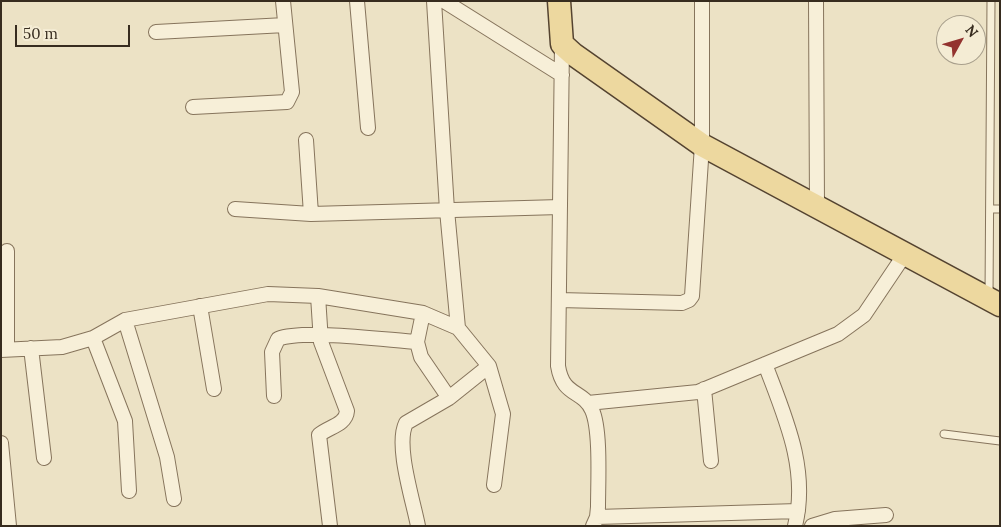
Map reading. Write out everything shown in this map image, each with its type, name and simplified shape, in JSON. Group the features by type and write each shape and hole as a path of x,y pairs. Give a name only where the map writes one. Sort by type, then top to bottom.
{"main road":[{"path":"559,1 562,44 573,54 702,145 994,302"}],"street":[{"path":"193,107 287,102 292,92 283,1"},
{"path":"357,1 368,128"},
{"path":"434,1 447,210 458,328"},
{"path":"444,1 562,75"},
{"path":"559,300 682,303 689,300 692,296 702,145 702,1"},
{"path":"816,1 817,207"},
{"path":"156,32 285,26"},
{"path":"562,44 560,377 572,392 588,403 596,422 594,524 798,511"},
{"path":"306,140 311,214"},
{"path":"235,209 311,214 560,207"},
{"path":"7,251 4,350 62,347 93,338 125,320 268,294 318,296 423,313 458,328 489,366 504,414 494,485"},
{"path":"588,403 684,394 704,389 838,334 852,325 875,300 905,254"},
{"path":"318,296 321,342 347,410 346,416 342,421 319,436 330,526"},
{"path":"200,306 214,389"},
{"path":"423,313 418,342 421,357 449,398"},
{"path":"125,320 167,457 174,499"},
{"path":"274,396 272,352 278,339 321,335 418,342"},
{"path":"93,338 125,421 129,491"},
{"path":"31,348 44,458"},
{"path":"765,364 794,443 800,495 794,526"},
{"path":"418,526 402,447 402,430 406,423 449,398 489,366"},
{"path":"704,389 711,461"},
{"path":"1,443 9,526"},
{"path":"812,526 835,519 886,515"}],"lane":[{"path":"991,1 990,209 994,302"},
{"path":"990,209 1000,209"},
{"path":"944,434 1000,441"}]}
